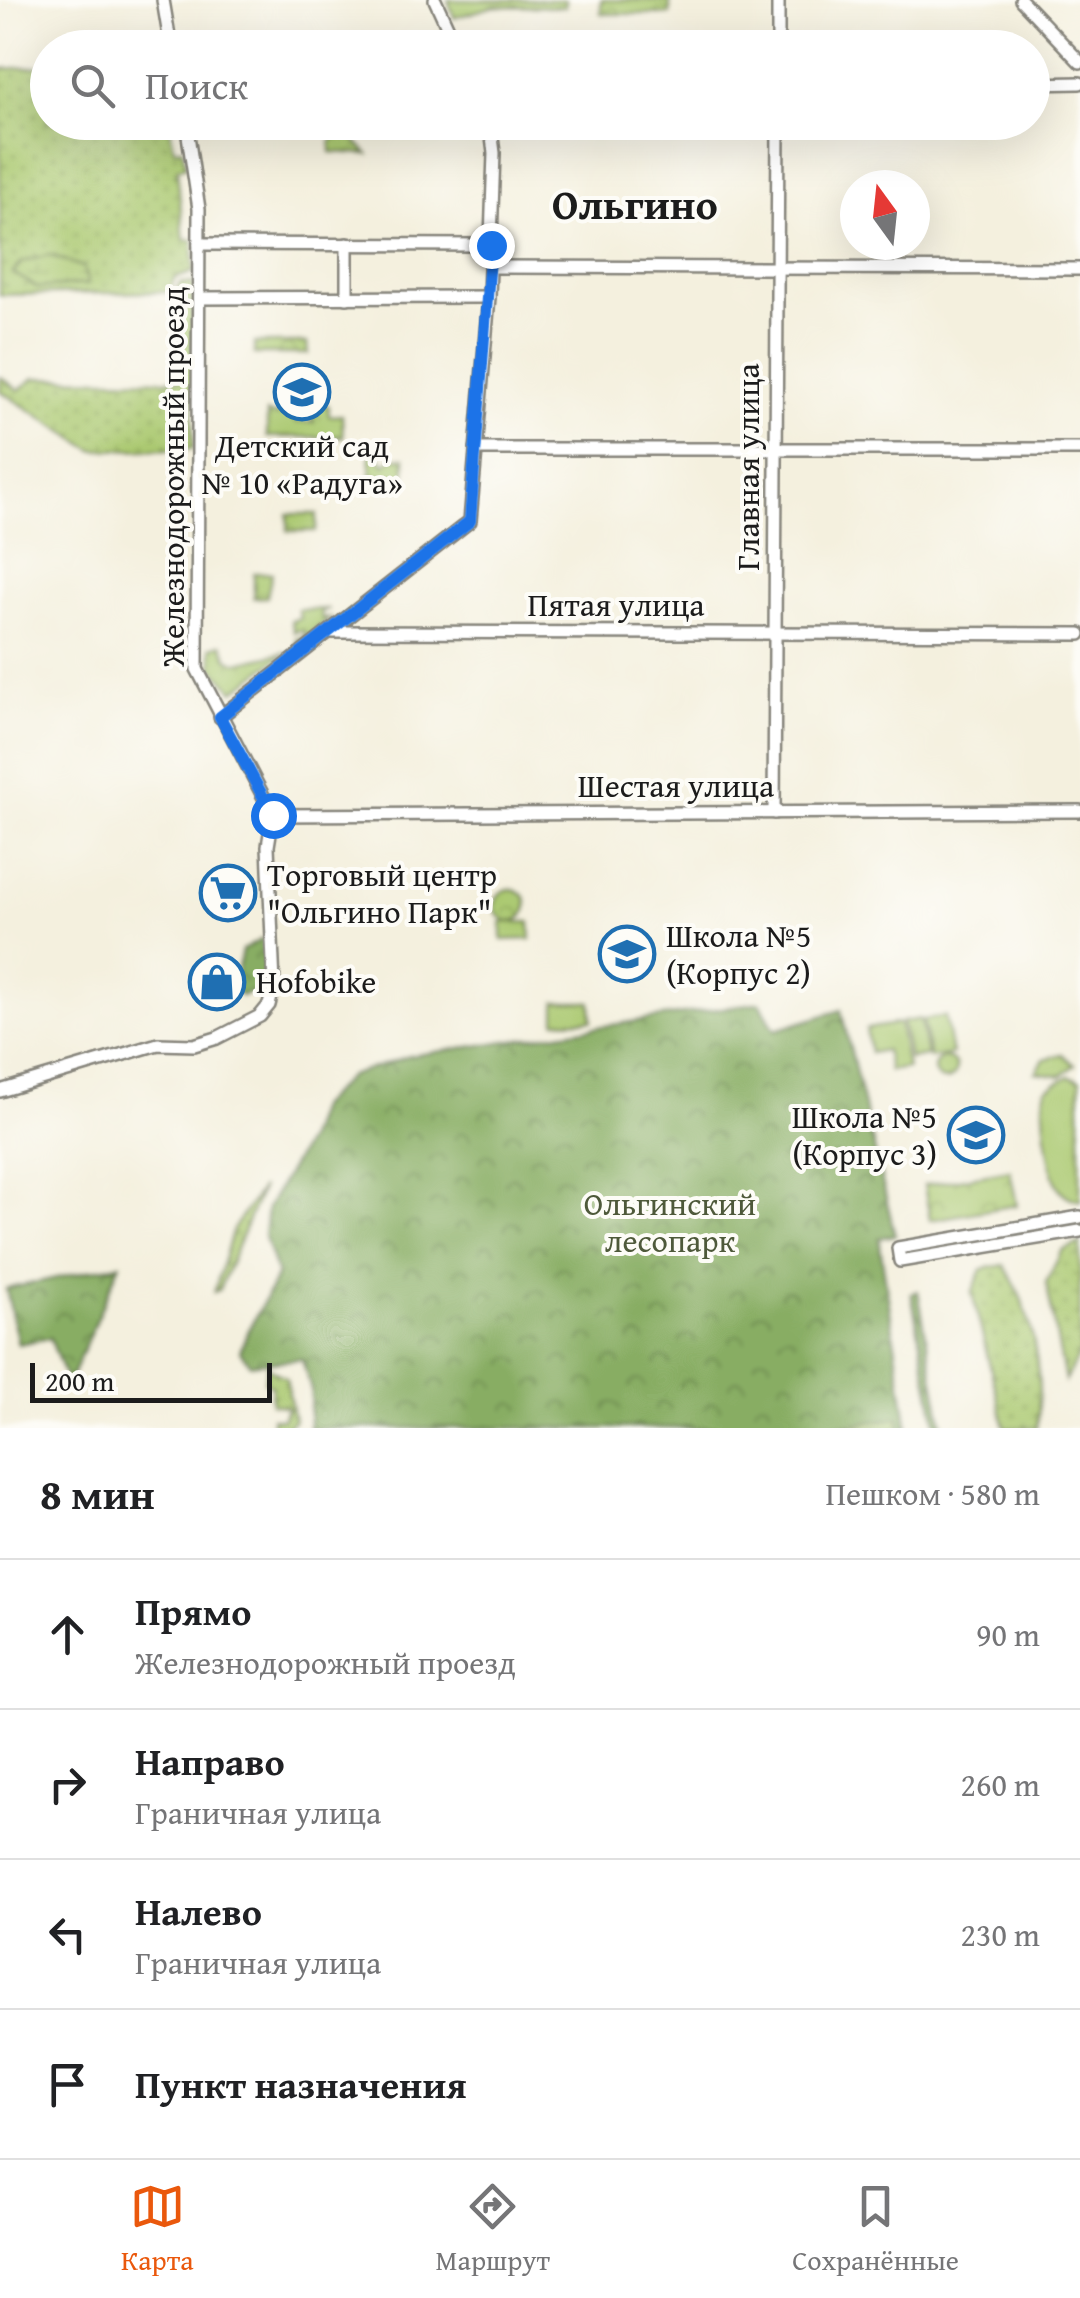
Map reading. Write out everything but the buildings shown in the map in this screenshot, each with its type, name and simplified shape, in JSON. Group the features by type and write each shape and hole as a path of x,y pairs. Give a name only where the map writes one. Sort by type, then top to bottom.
{"street":[{"path":"164,0 168,30"},
{"path":"778,0 778,30"},
{"path":"1022,0 1080,62"},
{"path":"435,1 449,30"},
{"path":"1050,84 1080,84"},
{"name":"Железнодорожный проезд","path":"189,140 198,200 199,244 199,676 273,815"},
{"path":"220,717 467,526 490,297 490,140"},
{"name":"Главная улица","path":"774,813 778,140"},
{"path":"199,244 491,245"},
{"path":"347,244 347,298"},
{"path":"491,267 1080,269"},
{"path":"199,298 490,297"},
{"path":"476,449 1080,449"},
{"name":"Пятая улица","path":"332,632 1080,634"},
{"name":"Шестая улица","path":"273,815 1080,811"},
{"path":"0,1091 158,1044 209,1041 260,1016 269,1005 274,985 268,846 273,815"},
{"path":"1080,1216 898,1248 900,1261 1080,1231"}],"green space":[{"path":"448,0 565,0 565,7 495,6 454,18"},
{"path":"601,0 670,0 670,14 601,14"},
{"path":"30,67 30,140 172,140 174,149 182,148 186,166 177,169 184,240 193,240 194,272 176,278 169,292 0,295 0,69"},
{"path":"355,140 368,154 331,152 331,142"},
{"path":"49,255 83,267 88,284 38,288 13,273 22,262"},
{"path":"181,283 193,283 193,449 93,450 0,391 0,377 19,390 34,378 179,380 181,293 176,292"},
{"path":"254,343 307,343 308,354 254,354"},
{"path":"279,405 295,405 295,422 314,422 306,405 328,405 329,416 342,415 343,437 267,437 267,413 278,416"},
{"path":"370,445 385,465 392,458 405,458 405,475 371,476"},
{"path":"288,514 317,514 316,531 288,531"},
{"path":"254,573 272,573 267,597 254,598"},
{"path":"329,609 321,612 322,619 331,618 297,644 296,639 305,636 303,630 294,632 291,621 300,618 298,610"},
{"path":"222,644 228,658 237,663 287,652 234,691 213,667 211,647"},
{"path":"511,889 522,894 527,905 522,916 511,921 500,916 495,905 500,894"},
{"path":"502,922 530,922 531,939 502,940"},
{"path":"262,939 265,977 260,990 241,996 233,989 242,950"},
{"path":"556,1002 591,1002 592,1020 556,1021"},
{"name":"Ольгинский лесопарк","path":"760,1002 775,1030 841,1010 895,1235 879,1238 908,1428 309,1428 311,1390 302,1359 250,1364 240,1351 277,1274 264,1235 267,1208 307,1139 318,1107 349,1076 409,1056"},
{"path":"945,1016 952,1054 930,1058 923,1020"},
{"path":"920,1019 927,1056 909,1059 902,1022"},
{"path":"899,1023 907,1068 889,1071 885,1050 870,1053 866,1029"},
{"path":"1062,1054 1075,1065 1061,1076 1036,1072 1044,1059"},
{"path":"945,1058 953,1061 953,1077 945,1080 937,1077 934,1069 937,1061"},
{"path":"1069,1076 1080,1080 1080,1201 1059,1188 1045,1124 1046,1089"},
{"path":"1010,1170 1017,1205 930,1220 924,1185"},
{"path":"262,1187 219,1290 214,1292 233,1229"},
{"path":"1080,1243 1080,1352 1065,1381 1046,1282 1062,1251"},
{"path":"120,1264 68,1385 50,1338 18,1344 6,1289"},
{"path":"1004,1265 1022,1302 1034,1344 1039,1386 1037,1428 1005,1428 972,1293 982,1269"},
{"path":"918,1291 943,1428 937,1428 911,1293"},
{"path":"267,1367 286,1378 294,1420 286,1428 272,1428 272,1418 282,1419 288,1407 271,1404 272,1386 264,1382"},
{"path":"899,1418 900,1428 824,1428"}],"place":[{"name":"Детский сад № 10 «Радуга»","path":"302,392"},
{"name":"Торговый центр \"Ольгино Парк\"","path":"228,893"},
{"name":"Школа №5 (Корпус 2)","path":"627,954"},
{"name":"Hofobike","path":"217,982"},
{"name":"Школа №5 (Корпус 3)","path":"976,1135"}],"district":[{"name":"Ольгино","path":"635,204"}],"route":[{"path":"273,815 220,717 470,521 491,245"}]}
